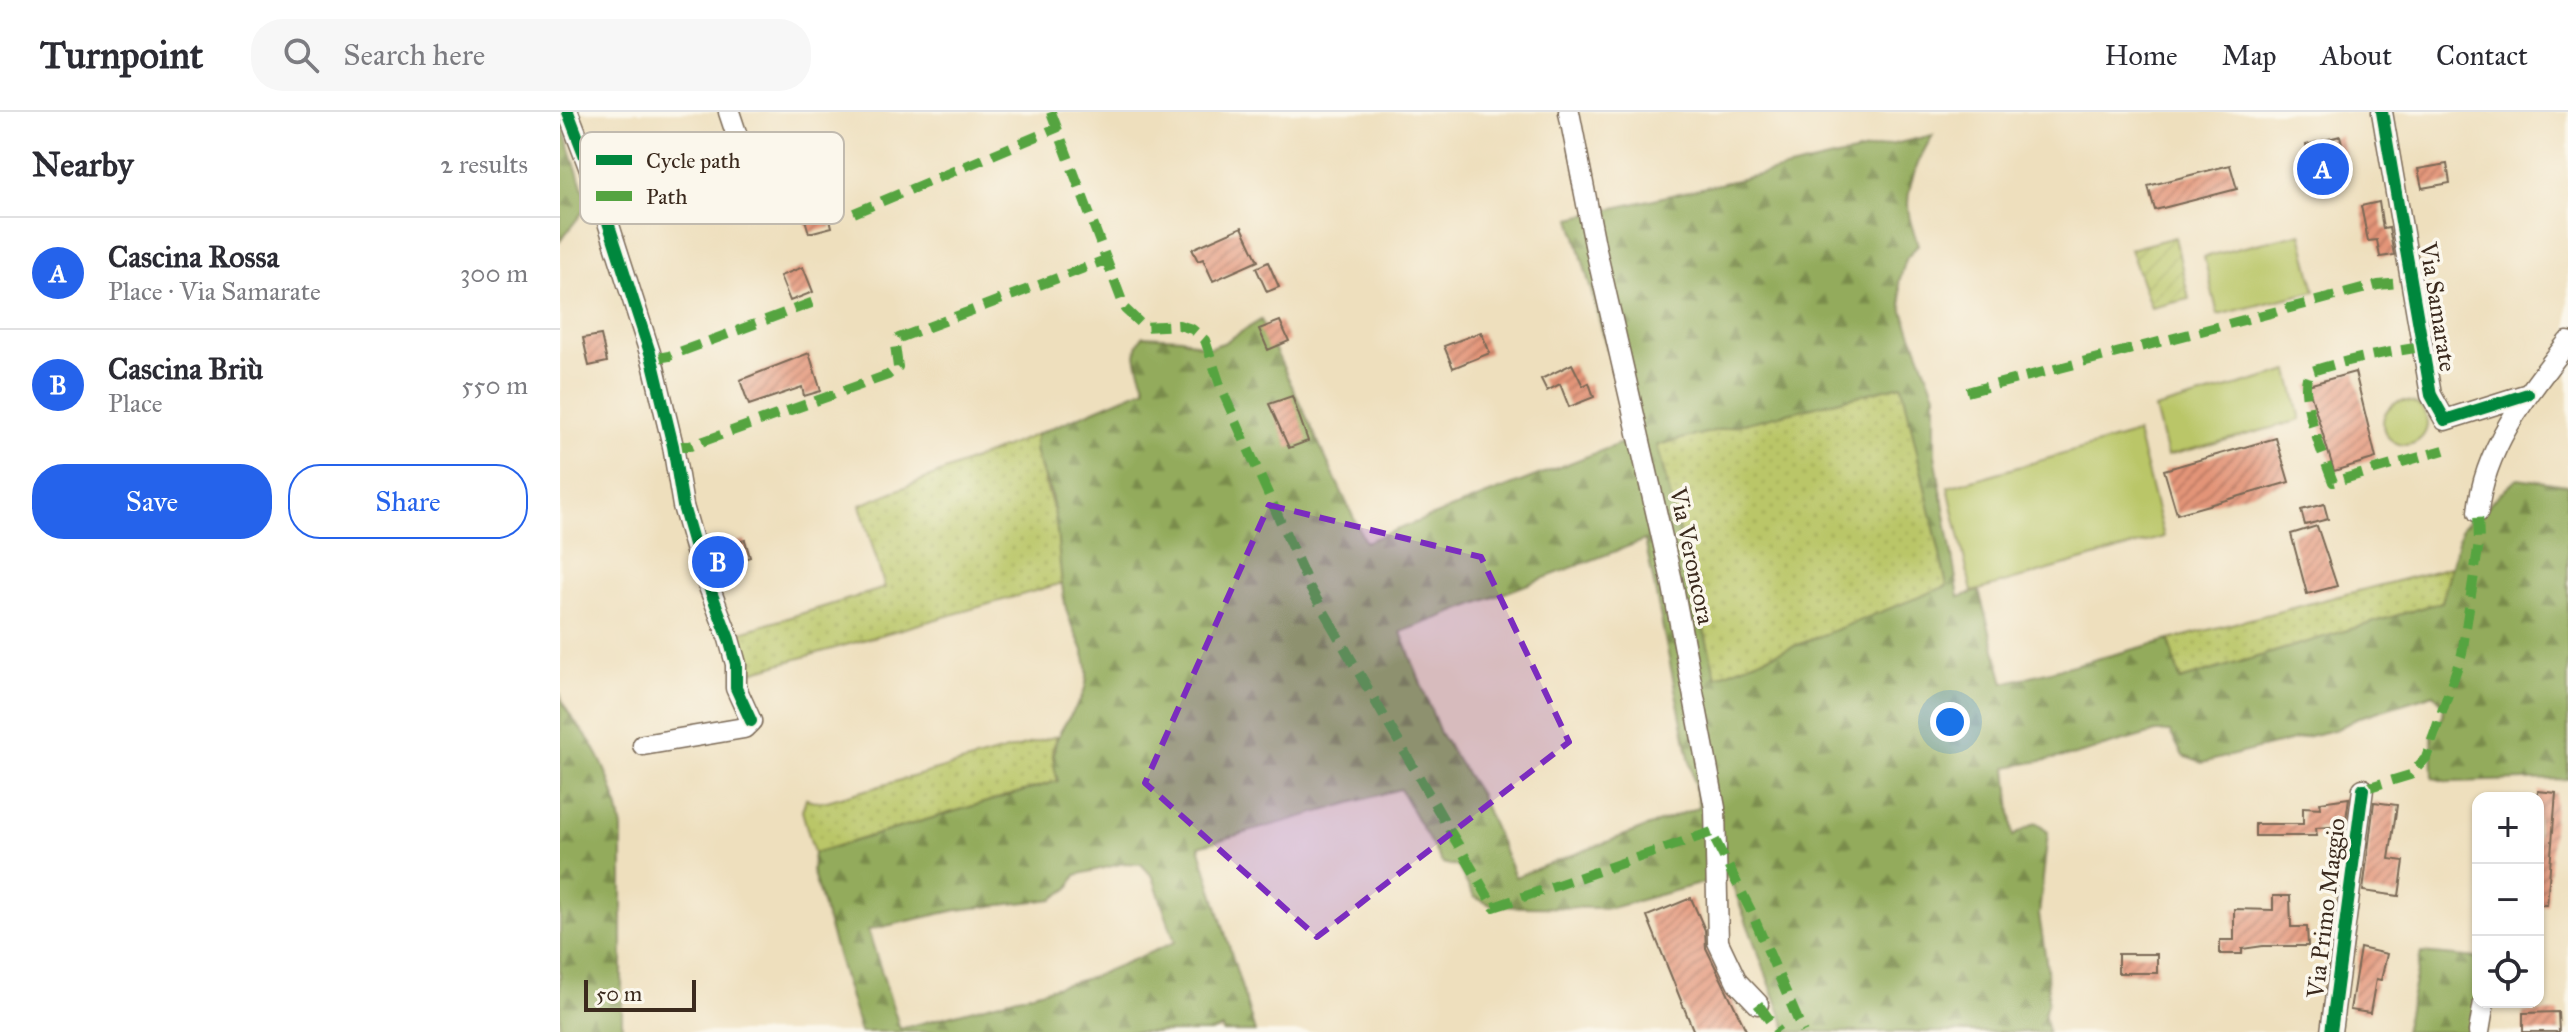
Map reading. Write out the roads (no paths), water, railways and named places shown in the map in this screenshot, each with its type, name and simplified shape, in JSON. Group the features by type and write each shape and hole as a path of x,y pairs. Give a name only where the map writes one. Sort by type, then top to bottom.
{"street":[{"path":"568,112 580,143"},
{"path":"729,112 736,132"},
{"name":"Via Veroncora","path":"1569,112 1596,250 1672,581 1715,808 1718,942 1737,982 1758,1004"},
{"name":"Via Samarate","path":"2382,112 2421,347 2437,412 2445,420 2528,394"},
{"path":"609,224 652,359 673,446 683,506 698,558 729,639 736,664 736,688 751,721 744,728 643,745"},
{"path":"2478,512 2491,461 2528,394 2568,342"},
{"name":"Via Primo Maggio","path":"2331,1032 2363,789"},
{"path":"2479,1032 2483,1008"}],"place":[{"name":"Cascina Rossa","path":"2323,169"},
{"name":"Cascina Briù","path":"718,562"}]}
